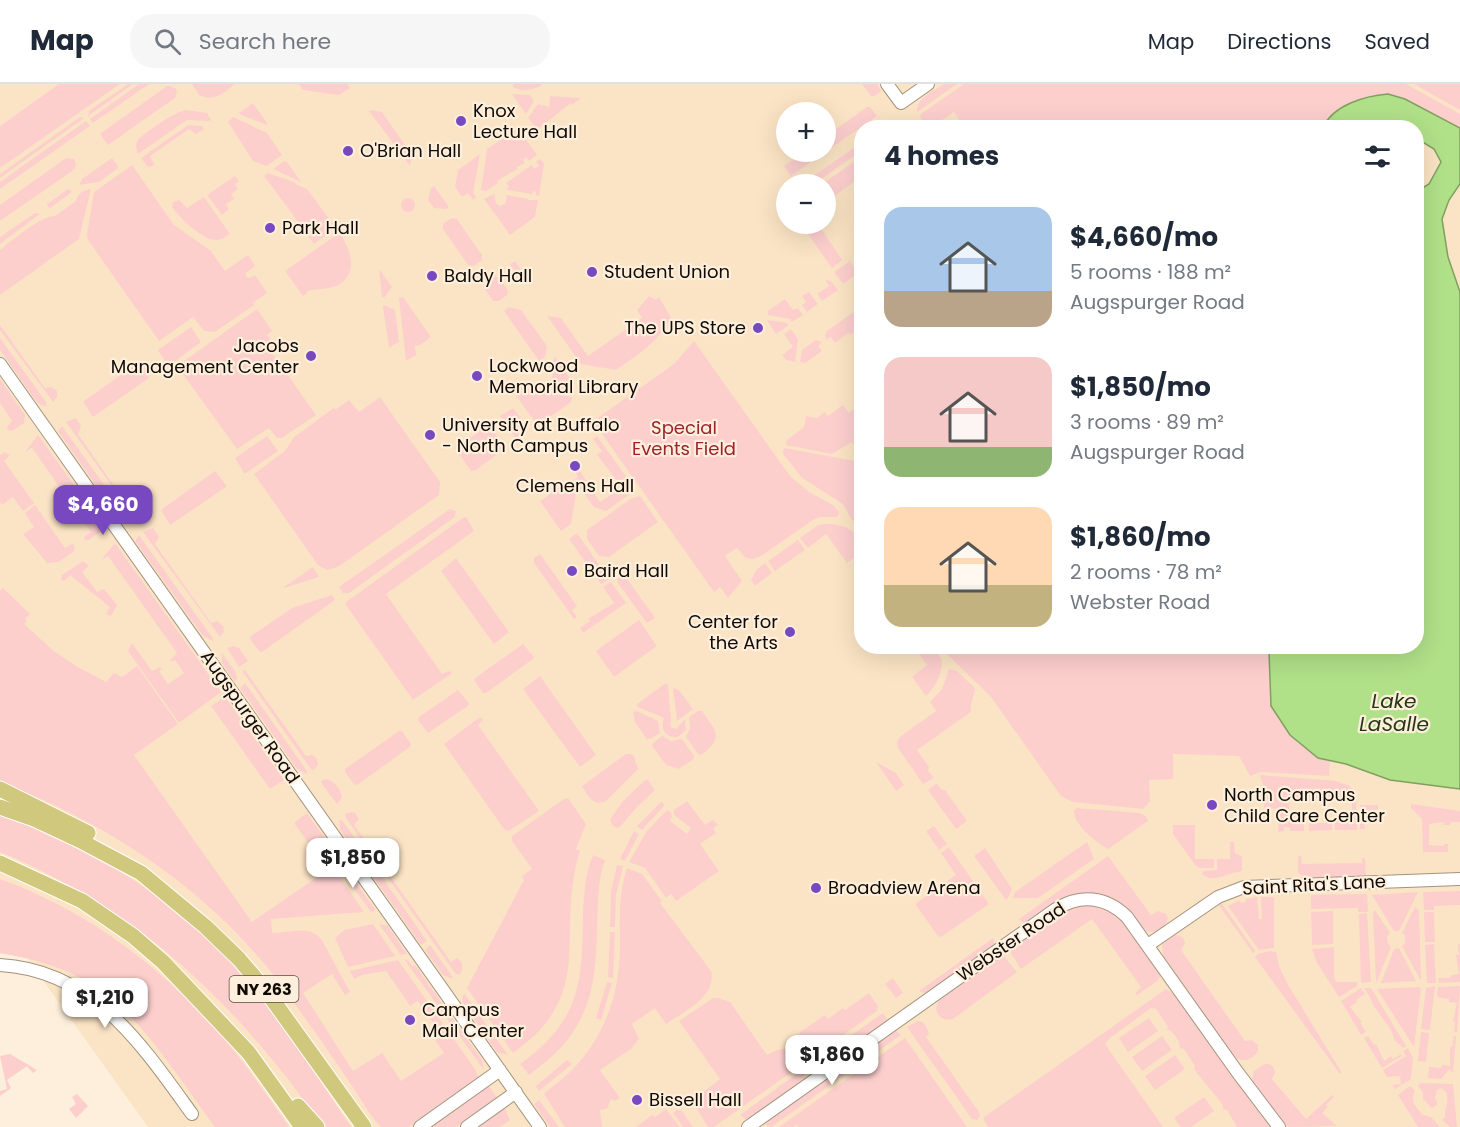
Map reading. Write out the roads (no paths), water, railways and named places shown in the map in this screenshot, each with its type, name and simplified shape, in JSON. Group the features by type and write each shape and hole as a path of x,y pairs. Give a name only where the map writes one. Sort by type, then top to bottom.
{"main road":[{"path":"0,789 93,835 141,873"},
{"name":"NY 263","path":"0,807 34,819 79,840 141,873 206,927 239,959 267,992 364,1127"},
{"name":"NY 263","path":"0,863 82,901 133,936 163,962 249,1053 302,1127"},
{"path":"0,871 36,879"},
{"path":"249,1053 317,1127"}],"street":[{"path":"887,84 901,103 928,84"},
{"name":"Augspurger Road","path":"0,364 516,1092"},
{"name":"Saint Rita's Lane","path":"1148,945 1218,897 1234,889 1282,884 1460,879"},
{"name":"Webster Road","path":"748,1127 1064,904 1083,899 1108,903 1127,917 1279,1127"},
{"path":"0,965 21,966 62,981 83,992 109,1011 133,1035 192,1114"},
{"path":"420,1127 500,1070"},
{"path":"467,1127 516,1092 540,1127"}],"water":[{"name":"Lake LaSalle","path":"1388,94 1405,99 1460,128 1460,184 1449,200 1442,219 1448,257 1460,292 1460,789 1390,780 1346,764 1318,758 1290,735 1271,706 1269,654 1424,654 1424,187 1429,184 1441,162 1434,149 1424,143 1424,120 1327,120 1342,107 1369,97"}],"place":[{"name":"Knox Lecture Hall","path":"461,121"},
{"name":"O'Brian Hall","path":"348,151"},
{"name":"Park Hall","path":"270,228"},
{"name":"Student Union","path":"592,272"},
{"name":"Baldy Hall","path":"432,276"},
{"name":"The UPS Store","path":"758,328"},
{"name":"Jacobs Management Center","path":"311,356"},
{"name":"Lockwood Memorial Library","path":"477,376"},
{"name":"University at Buffalo - North Campus","path":"430,435"},
{"name":"Clemens Hall","path":"575,466"},
{"name":"Baird Hall","path":"572,571"},
{"name":"Center for the Arts","path":"790,632"},
{"name":"North Campus Child Care Center","path":"1212,805"},
{"name":"Broadview Arena","path":"816,888"},
{"name":"Campus Mail Center","path":"410,1020"},
{"name":"Bissell Hall","path":"637,1100"}],"park label":[{"name":"Special Events Field","path":"684,438"}]}
